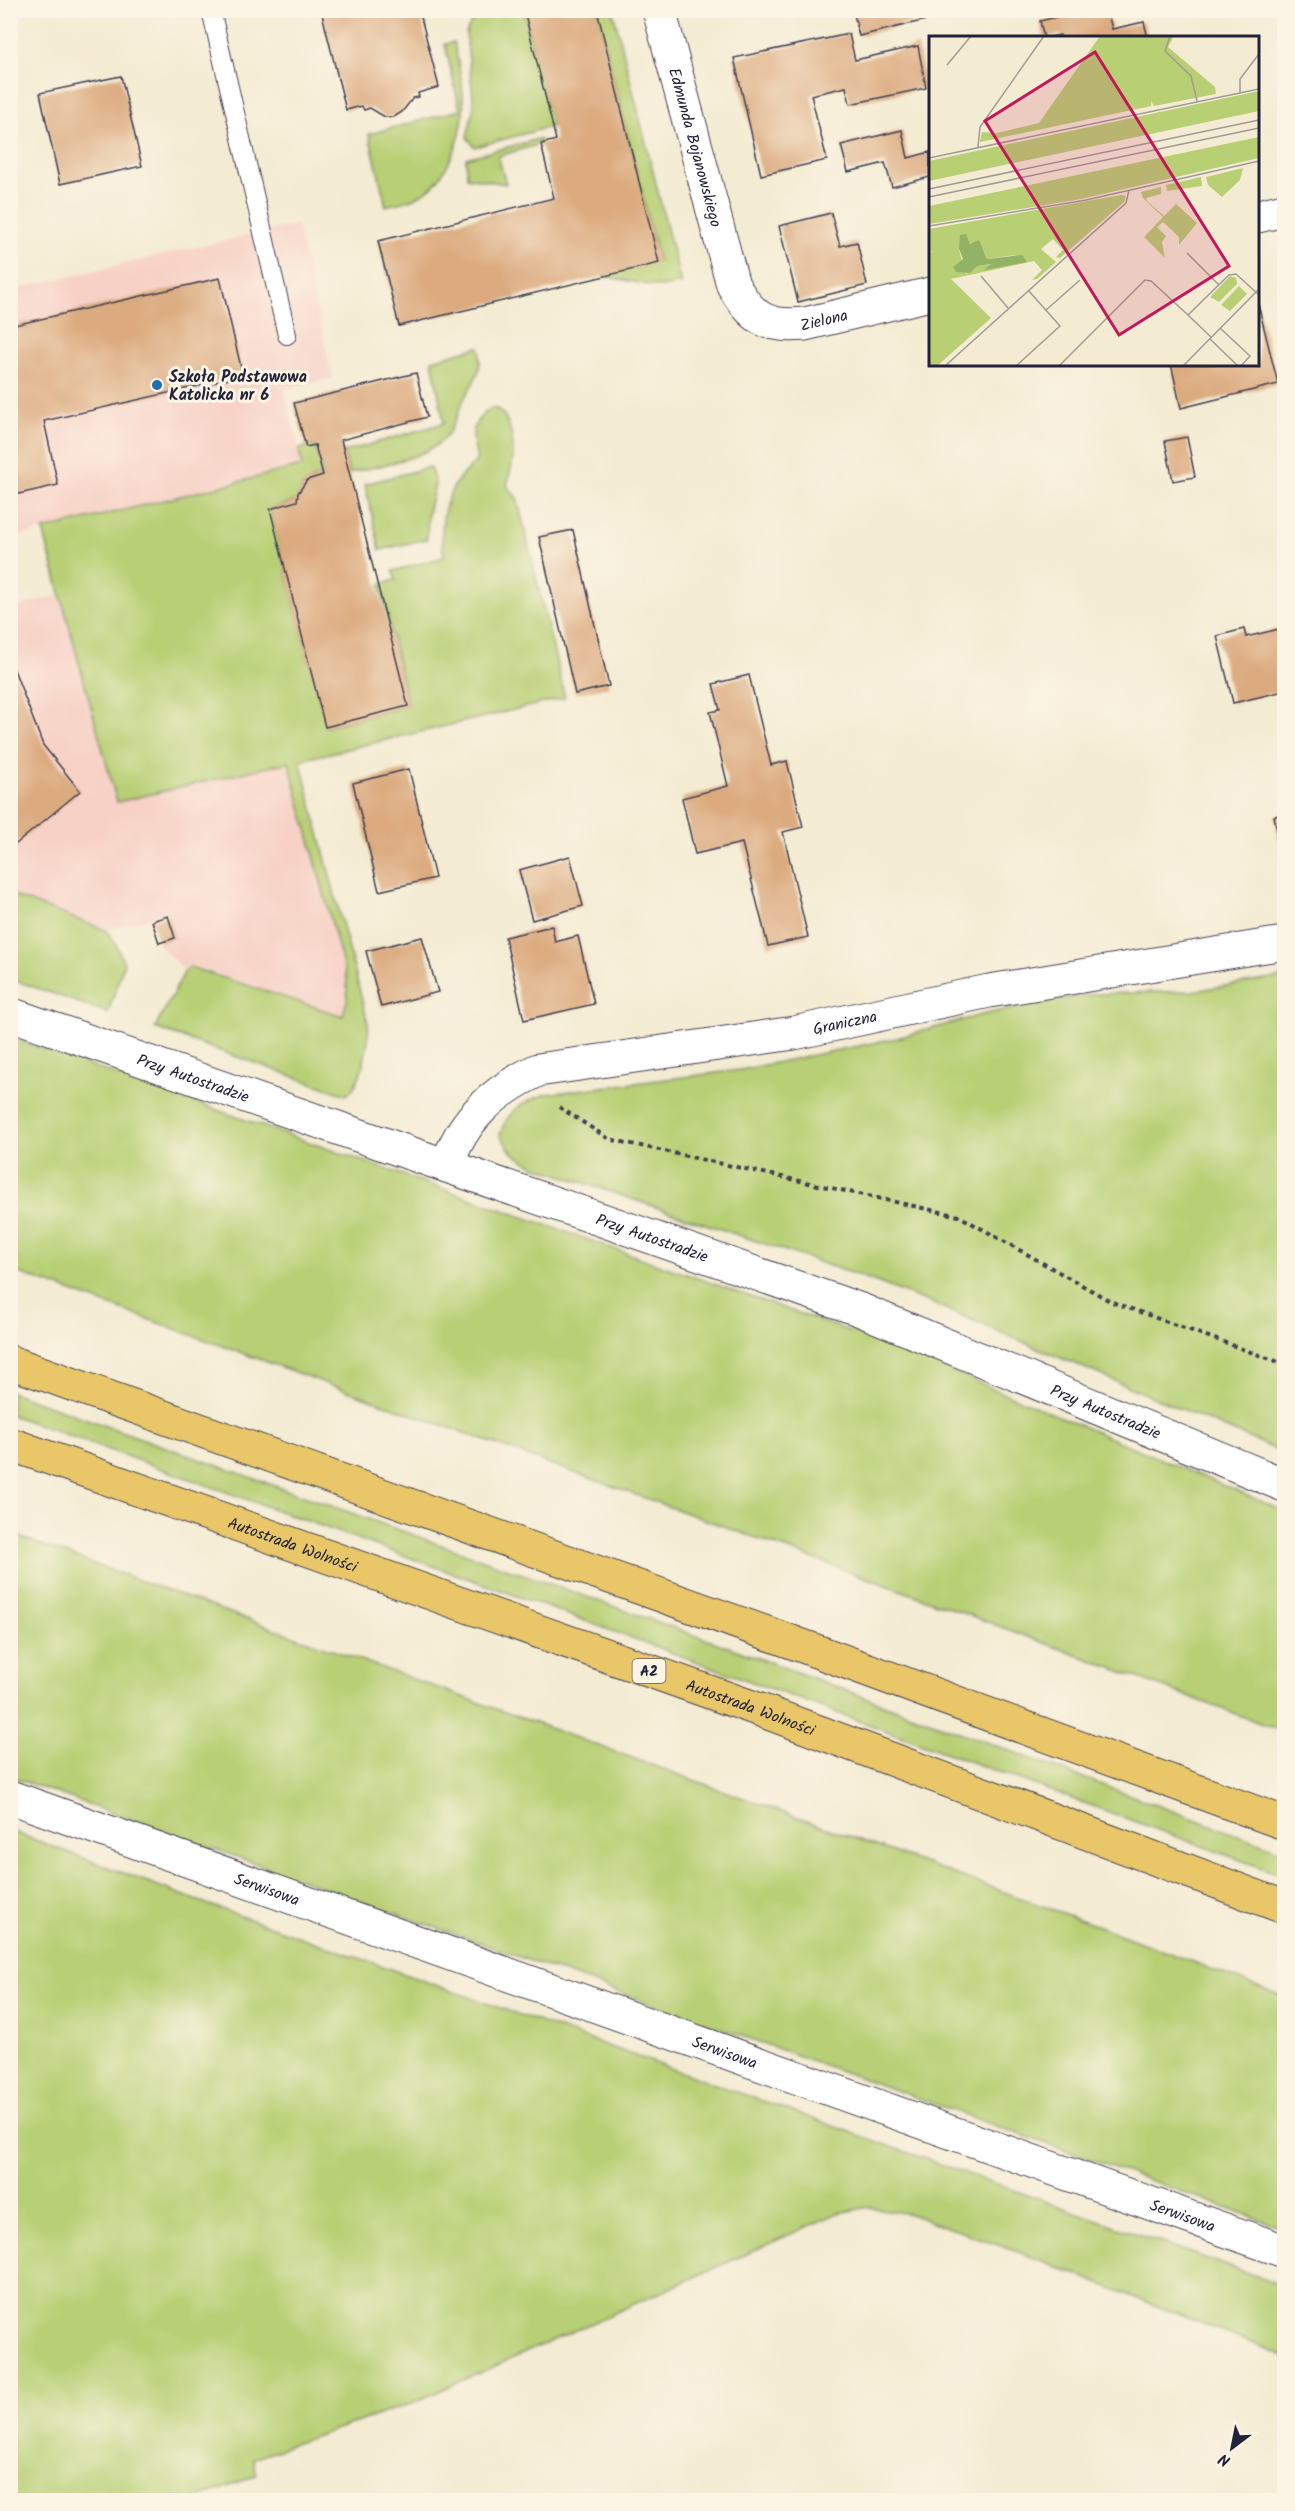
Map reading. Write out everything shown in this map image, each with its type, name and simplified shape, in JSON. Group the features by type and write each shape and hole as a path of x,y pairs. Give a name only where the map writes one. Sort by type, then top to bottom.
{"highway":[{"path":"10,1362 767,1633 1284,1823"},
{"name":"Autostrada Wolności","path":"10,1444 763,1711 1284,1907"}],"street":[{"name":"Edmunda Bojanowskiego","path":"659,10 733,285"},
{"path":"1259,216 1284,210"},
{"name":"Zielona","path":"733,285 754,315 784,326 805,324 929,294"},
{"name":"Graniczna","path":"447,1166 462,1129 486,1104 518,1080 538,1070 794,1033 989,992 1284,943"},
{"name":"Przy Autostradzie","path":"10,1014 899,1324 1284,1485"},
{"name":"Serwisowa","path":"10,1797 1284,2251"}],"lane":[{"path":"211,10 287,335"}],"path":[{"path":"518,1080 609,1139 959,1216 1112,1302 1284,1364"}],"shaded area":[{"name":"Szkoła Podstawowa Katolicka nr 6","path":"297,224 333,378 284,389 303,466 11,538 10,290"},
{"path":"61,595 118,802 289,762 347,980 344,1016 197,967 190,967 185,971 160,946 151,918 106,930 11,895 10,608"}],"green space":[{"path":"496,11 524,11 553,126 475,147 467,137 474,106 466,34 474,20"},
{"path":"597,11 613,11 681,284 661,287 601,276 659,262"},
{"path":"454,42 463,104 463,118 456,148 441,176 429,189 411,199 386,206 369,134 460,110 445,44"},
{"path":"539,139 541,144 498,156 506,184 467,177 466,158"},
{"path":"479,347 478,374 450,430 439,443 403,460 350,473 344,452 444,423 432,360"},
{"path":"492,408 506,418 511,432 513,456 507,486 517,498 565,698 300,760 368,1023 364,1062 352,1090 346,1095 155,1028 185,971 190,967 343,1016 347,1000 347,980 289,762 117,802 43,530 302,466 299,449 315,445 323,475 312,478 305,484 297,501 270,509 326,727 408,706 380,584 396,580 393,571 444,557 442,525 446,504 461,476 477,459 474,430 479,419"},
{"path":"430,467 435,484 428,513 427,539 380,550 365,484"},
{"path":"11,895 106,930 124,963 108,1013 11,979"},
{"path":"1284,977 1284,1453 934,1304 863,1277 534,1166 512,1153 500,1135 506,1120 517,1108 546,1094 740,1070 897,1038 985,1014 1061,999 1094,994 1192,991"},
{"path":"11,1038 892,1346 1284,1511 1284,1732 942,1605 11,1270"},
{"path":"11,1392 742,1652 1284,1852 1284,1876 503,1591 11,1415"},
{"path":"11,1534 1101,1927 1284,1997 1284,2228 11,1777"},
{"path":"11,1831 193,1899 1284,2286 1284,2356 1027,2255 910,2214 869,2207 838,2213 410,2404 253,2458 257,2475 194,2500 11,2500"}],"building":[{"path":"321,10 419,10 439,87 418,93 419,97 413,98 402,112 394,117 385,117 370,108 364,110 362,106 346,110"},
{"path":"524,10 597,10 659,263 399,326 378,241 554,198 541,144 556,140"},
{"path":"853,10 960,10 960,12 859,36"},
{"path":"1084,10 1107,10 1112,29 1144,22 1148,36 1044,36 1040,21"},
{"path":"849,34 855,60 918,46 926,88 850,104 846,87 811,95 827,160 761,175 734,58"},
{"path":"121,76 142,166 60,184 40,93"},
{"path":"902,130 908,158 929,152 929,177 892,187 885,163 848,172 841,145"},
{"path":"831,213 840,246 857,242 867,285 798,302 779,226"},
{"path":"220,278 243,376 44,421 58,485 10,496 10,326"},
{"path":"1259,308 1278,384 1181,408 1171,366 1259,366"},
{"path":"416,373 427,417 341,440 408,706 325,727 270,509 297,501 298,493 307,480 323,475 315,445 306,447 294,403"},
{"path":"1187,437 1195,477 1173,481 1165,441"},
{"path":"573,530 609,686 575,694 539,537"},
{"path":"1244,629 1246,637 1279,629 1284,652 1284,691 1233,703 1217,636"},
{"path":"10,659 43,745 80,791 10,849"},
{"path":"749,675 771,765 787,761 803,827 783,832 808,937 768,946 742,843 695,854 682,798 728,786 710,712 720,710 713,684"},
{"path":"409,769 435,878 379,891 353,783"},
{"path":"1284,814 1284,859 1283,859 1274,816"},
{"path":"570,856 583,906 532,920 519,870"},
{"path":"168,916 175,938 159,943 152,921"},
{"path":"552,926 555,942 578,936 594,1004 524,1020 505,937"},
{"path":"422,937 438,992 381,1007 366,951"}],"place":[{"name":"Szkoła Podstawowa Katolicka nr 6","path":"157,385"}]}
